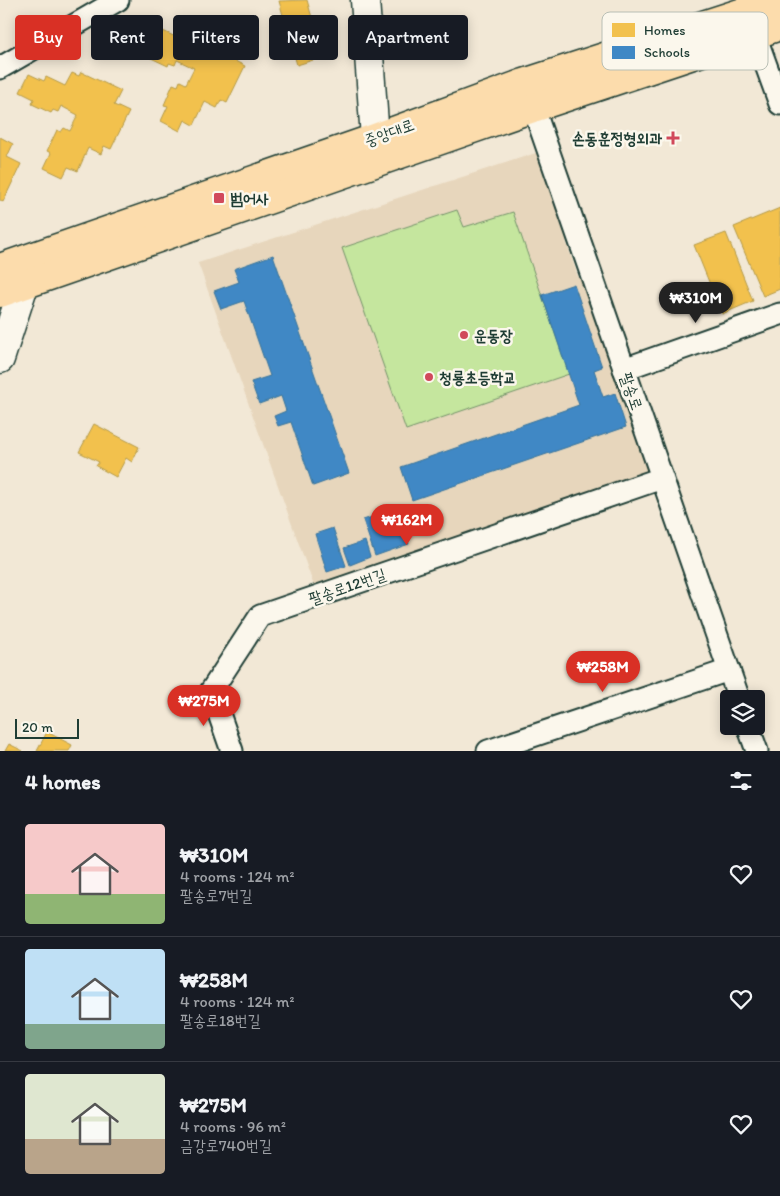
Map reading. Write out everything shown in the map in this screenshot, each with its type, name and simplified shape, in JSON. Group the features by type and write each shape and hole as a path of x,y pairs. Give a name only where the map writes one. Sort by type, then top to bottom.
{"main road":[{"name":"중앙대로","path":"768,15 780,0"},
{"name":"중앙대로","path":"0,268 375,138 529,96 613,70"},
{"name":"중앙대로","path":"12,289 529,96"}],"street":[{"path":"0,68 118,0"},
{"path":"365,0 375,138"},
{"path":"768,53 780,104"},
{"name":"팔송로","path":"529,96 736,690"},
{"path":"0,359 12,289"},
{"path":"624,369 780,314"},
{"name":"팔송로12번길","path":"232,751 211,691 260,616 662,478"},
{"path":"488,751 729,670"},
{"path":"751,735 757,751"}],"shaded area":[{"name":"청룡초등학교","path":"542,151 570,237 566,242 578,277 585,279 651,476 314,586 198,263"}],"green space":[{"name":"운동장","path":"457,210 464,227 513,212 569,374 406,430 342,248"}],"building: Homes":[{"path":"307,0 311,15 283,15 279,1"},
{"path":"163,31 173,36 173,60 177,60 175,65 169,63 168,66 155,60 163,60"},
{"path":"177,60 233,60 245,66 227,103 221,100 217,108 205,102 194,125 185,120 180,131 161,121 168,106 164,105 173,84 178,86 180,81 186,84 194,68"},
{"path":"296,60 313,60 297,65"},
{"path":"81,72 121,91 114,105 129,112 111,149 104,146 101,154 88,148 78,171 68,167 63,177 44,168 51,153 47,151 57,130 61,132 64,128 70,131 78,115 61,106 58,112 53,110 51,113 32,104 34,99 20,92 29,74 44,81 46,77 65,86 72,73 79,76"},
{"path":"0,137 13,144 7,157 21,164 3,202 0,200"},
{"path":"780,208 780,289 763,296 734,227"},
{"path":"726,233 753,301 722,314 694,245"},
{"path":"94,424 139,447 132,462 126,458 116,477 96,466 99,462 79,452"},
{"path":"47,732 72,745 69,751 37,751"},
{"path":"9,744 23,751 5,751"}],"building: Schools":[{"path":"273,255 349,473 313,486 291,422 278,426 274,416 286,411 281,396 259,404 251,382 270,376 244,301 221,309 214,291 239,282 234,269"},
{"path":"574,284 602,367 594,370 603,397 615,393 626,427 412,500 401,467 579,405 542,295"},
{"path":"397,509 409,544 375,556 363,520"},
{"path":"333,528 346,566 327,572 315,534"},
{"path":"365,541 370,557 350,565 344,548"}],"place":[{"name":"손동훈정형외과","path":"673,138"},
{"name":"범어사","path":"219,198"},
{"name":"운동장","path":"464,335"},
{"name":"청룡초등학교","path":"429,377"}]}
